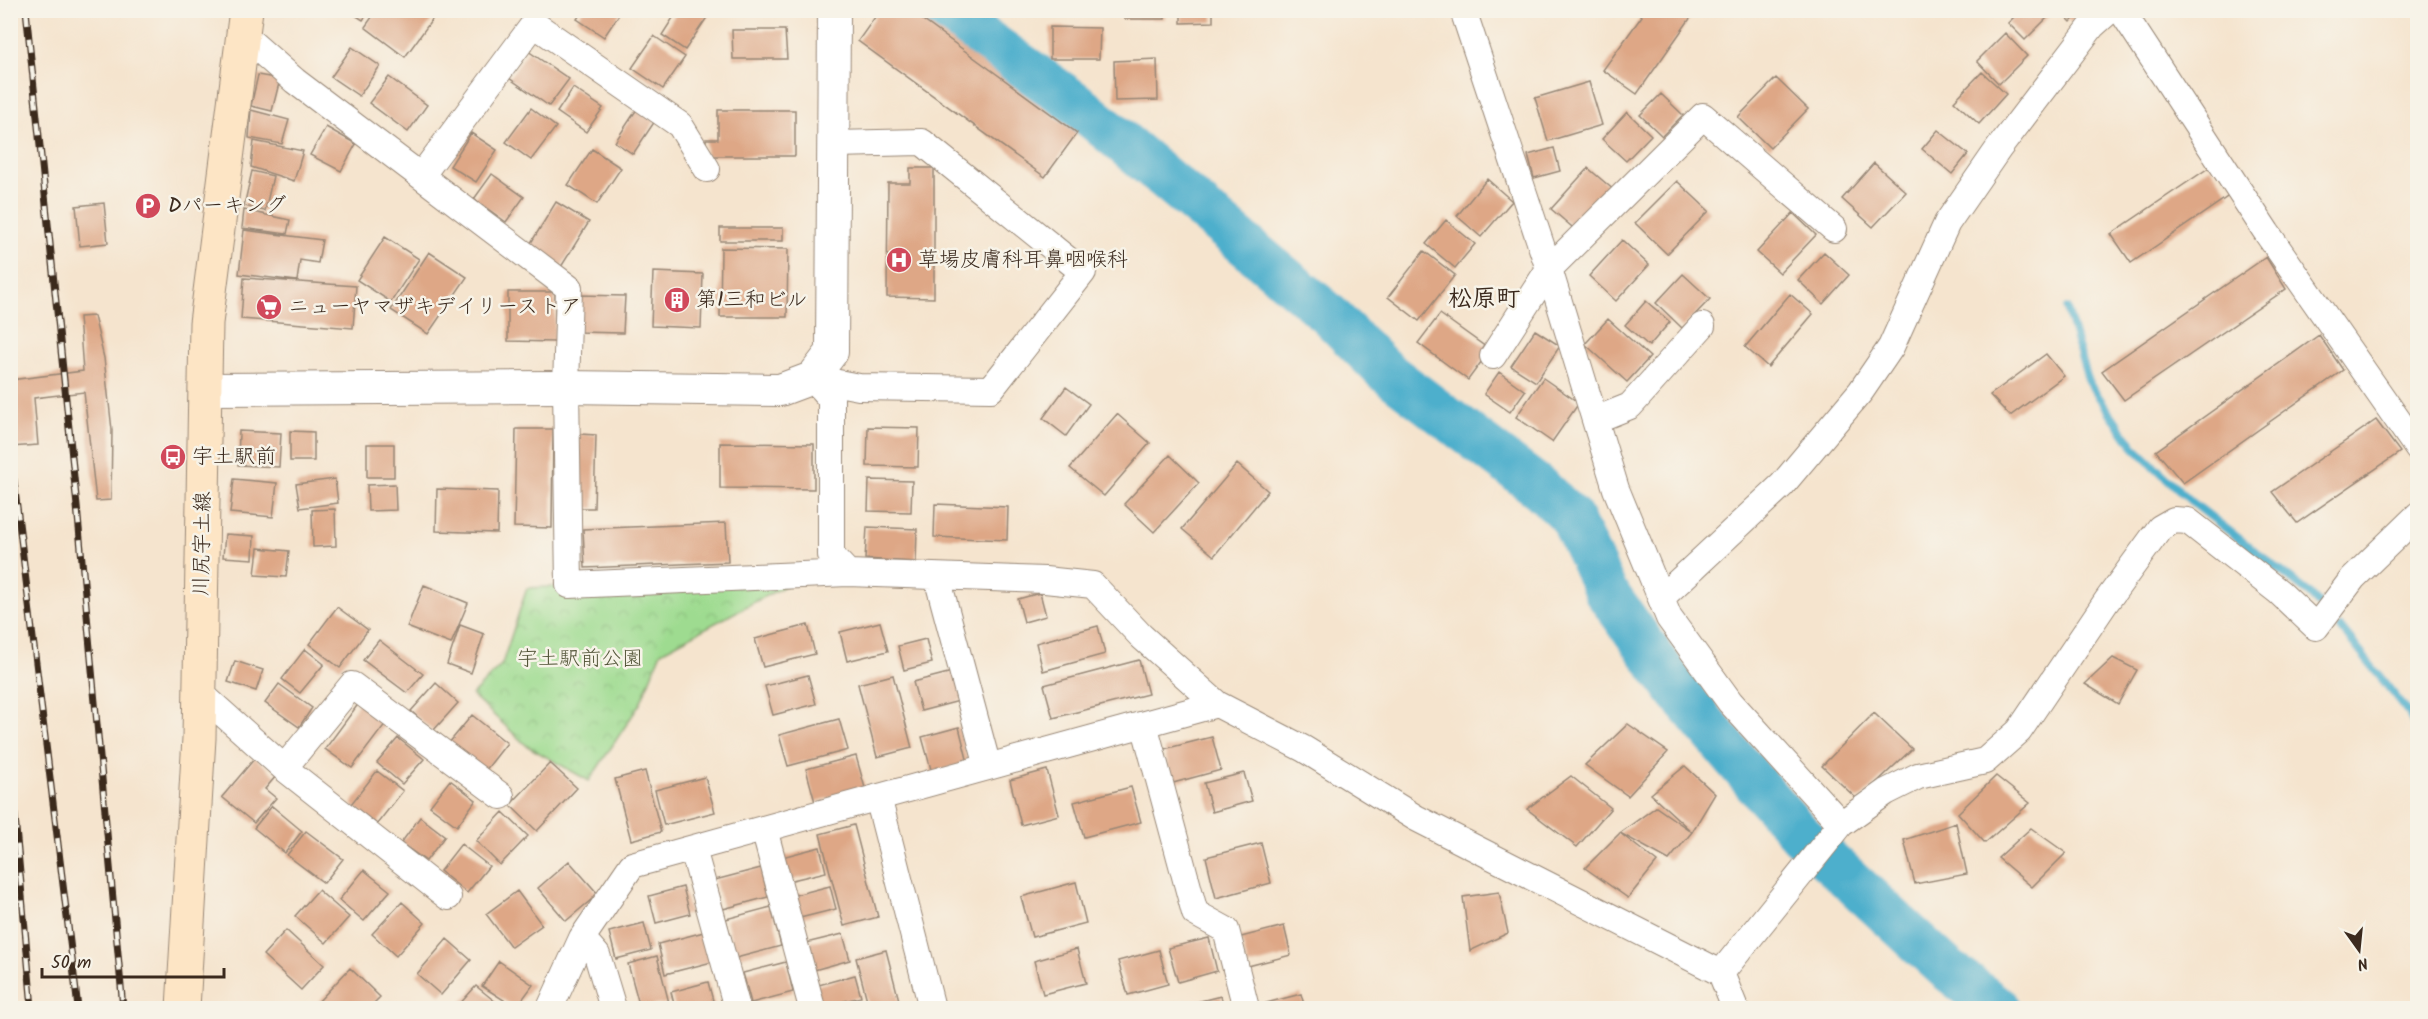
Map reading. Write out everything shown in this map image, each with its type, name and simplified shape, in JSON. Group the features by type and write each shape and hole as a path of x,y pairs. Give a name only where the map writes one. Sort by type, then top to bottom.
{"main road":[{"name":"川尻宇土線","path":"183,1008 200,693 206,323 245,23"}],"street":[{"path":"812,378 832,352 834,10"},
{"path":"1463,10 1549,269 1616,489 1669,618 1730,702 1838,829"},
{"path":"1661,598 1782,485 1861,391 1891,347 1947,223 1999,148 2092,26 2110,10"},
{"path":"2121,10 2267,233 2418,449"},
{"path":"245,23 295,81 569,288 566,387 569,585 849,573 1045,580 1093,585 1141,636 1217,704 1304,749 1416,818 1721,973 1735,1008"},
{"path":"421,176 534,24 680,125 707,169"},
{"path":"1493,356 1549,269 1703,116 1834,229"},
{"path":"206,389 566,387 780,390 812,378 859,387 991,389 1083,272 922,142 835,144"},
{"path":"1595,420 1630,406 1702,326"},
{"path":"812,378 831,399 831,555 849,573"},
{"path":"1721,973 1838,829 1886,792 1918,776 1973,764 1997,753 2019,731 2106,602 2160,528 2174,520 2187,521 2279,592 2316,627 2353,578 2418,515"},
{"path":"937,577 988,767"},
{"path":"284,768 352,685 501,796"},
{"path":"200,693 284,768 448,897"},
{"path":"550,1008 582,938 632,865 1217,704"},
{"path":"1144,724 1196,913 1226,930 1246,1008"},
{"path":"878,797 932,1008"},
{"path":"764,829 812,1008"},
{"path":"693,849 737,1008"},
{"path":"582,938 597,955 613,1008"}],"green space":[{"name":"宇土駅前公園","path":"805,575 661,652 640,704 589,781 527,746 472,695 502,664 527,588"}],"building":[{"path":"347,10 370,10 363,20"},
{"path":"377,10 439,10 405,57 365,27"},
{"path":"583,10 622,10 604,37 577,19"},
{"path":"678,10 700,10 708,16 685,50 662,35"},
{"path":"880,10 909,10 1077,133 1045,177 858,41"},
{"path":"1124,10 1165,10 1165,19 1124,19"},
{"path":"1181,10 1213,10 1213,22 1181,23"},
{"path":"1636,10 1696,10 1637,94 1603,70 1642,16"},
{"path":"2021,10 2055,10 2025,40 2008,23"},
{"path":"2059,10 2082,10 2071,22"},
{"path":"1050,27 1100,28 1099,59 1050,59"},
{"path":"732,30 785,30 787,59 733,59"},
{"path":"2005,33 2027,56 1999,84 1977,61"},
{"path":"654,36 685,57 663,89 632,68"},
{"path":"352,47 380,66 359,96 331,77"},
{"path":"528,51 569,79 549,106 509,78"},
{"path":"1157,59 1158,100 1115,101 1114,61"},
{"path":"1982,72 2006,94 1979,124 1954,101"},
{"path":"258,75 280,79 272,111 251,106"},
{"path":"389,77 427,105 408,132 369,103"},
{"path":"1776,78 1808,109 1770,148 1738,117"},
{"path":"1589,82 1602,125 1548,141 1535,98"},
{"path":"573,88 603,108 586,132 557,112"},
{"path":"1661,94 1683,115 1662,136 1640,115"},
{"path":"531,108 556,127 531,160 506,142"},
{"path":"637,109 655,121 633,154 615,142"},
{"path":"251,110 289,120 282,144 249,138"},
{"path":"718,110 795,110 795,156 706,156 706,139 718,139"},
{"path":"1627,112 1651,135 1626,161 1602,139"},
{"path":"326,127 356,144 341,171 310,155"},
{"path":"1938,130 1968,154 1952,174 1922,149"},
{"path":"471,133 497,150 476,182 450,166"},
{"path":"254,141 303,151 294,181 251,167"},
{"path":"1554,148 1560,171 1534,178 1528,155"},
{"path":"592,149 621,168 597,204 568,185"},
{"path":"1874,163 1906,192 1873,227 1842,199"},
{"path":"2210,167 2230,195 2131,263 2111,234"},
{"path":"910,168 934,168 934,298 887,297 888,183 910,183"},
{"path":"1588,168 1615,191 1578,232 1551,209"},
{"path":"252,171 273,176 265,211 244,206"},
{"path":"492,174 524,197 506,222 474,199"},
{"path":"1487,179 1512,201 1481,237 1457,216"},
{"path":"1677,181 1709,211 1667,254 1635,223"},
{"path":"556,202 589,222 561,267 529,246"},
{"path":"104,203 108,243 80,246 76,206"},
{"path":"244,210 290,220 287,234 242,228"},
{"path":"1793,213 1816,235 1780,273 1757,252"},
{"path":"1446,220 1475,244 1455,268 1426,244"},
{"path":"720,228 783,228 783,241 720,241"},
{"path":"244,230 322,240 318,263 300,260 297,281 239,274"},
{"path":"385,237 419,259 391,302 357,280"},
{"path":"1622,240 1649,265 1616,301 1589,276"},
{"path":"721,248 788,249 787,317 720,317"},
{"path":"1424,251 1455,275 1419,321 1388,297"},
{"path":"429,252 467,277 428,334 391,310"},
{"path":"1824,252 1849,275 1823,304 1798,280"},
{"path":"2266,257 2286,289 2124,400 2102,371"},
{"name":"第1三和ビル","path":"653,272 703,274 701,328 651,326"},
{"path":"1683,274 1710,299 1682,328 1656,303"},
{"path":"244,278 356,286 353,328 241,319"},
{"path":"508,292 555,292 555,342 508,341"},
{"path":"1790,294 1813,314 1768,367 1745,347"},
{"path":"578,295 625,296 623,333 577,332"},
{"path":"1646,301 1670,322 1649,346 1625,325"},
{"path":"1440,314 1490,350 1468,380 1418,343"},
{"path":"94,316 104,358 112,430 111,500 96,501 84,392 34,398 38,445 10,447 10,380 83,371 79,317"},
{"path":"1608,319 1650,357 1627,382 1585,344"},
{"path":"1535,330 1560,346 1536,382 1511,366"},
{"path":"2319,335 2343,370 2183,483 2156,451"},
{"path":"2046,354 2064,376 2010,416 1990,395"},
{"path":"1499,372 1525,391 1510,412 1484,394"},
{"path":"1543,378 1579,403 1552,442 1516,417"},
{"path":"1066,387 1089,404 1066,436 1043,418"},
{"path":"1117,414 1150,443 1104,496 1070,468"},
{"path":"2376,420 2400,452 2297,523 2272,492"},
{"path":"868,427 919,428 918,467 867,466"},
{"path":"516,429 553,429 552,528 514,527"},
{"path":"239,431 281,433 279,467 238,465"},
{"path":"290,431 314,432 314,461 290,461"},
{"path":"579,434 596,435 594,508 577,508"},
{"path":"720,443 814,444 814,489 720,488"},
{"path":"367,444 394,444 394,477 367,477"},
{"path":"1170,455 1199,483 1154,532 1124,504"},
{"path":"1237,464 1268,491 1214,556 1182,529"},
{"path":"234,479 277,483 273,517 230,513"},
{"path":"335,479 338,503 300,508 296,484"},
{"path":"869,480 912,481 911,512 868,511"},
{"path":"395,484 396,510 368,511 367,485"},
{"path":"437,489 498,491 497,533 436,531"},
{"path":"935,504 1008,507 1007,540 934,537"},
{"path":"335,509 336,546 313,547 312,510"},
{"path":"726,523 728,562 585,568 583,529"},
{"path":"867,527 917,529 916,562 865,559"},
{"path":"225,534 254,536 253,559 223,557"},
{"path":"258,548 289,551 286,577 255,575"},
{"path":"424,585 468,603 451,644 407,627"},
{"path":"1040,593 1046,616 1024,622 1018,599"},
{"path":"337,607 368,630 340,668 309,644"},
{"path":"880,622 888,651 847,661 840,632"},
{"path":"460,625 484,634 471,673 447,664"},
{"path":"808,625 815,654 763,667 755,639"},
{"path":"1098,626 1105,654 1043,671 1036,643"},
{"path":"926,639 932,663 904,670 898,646"},
{"path":"379,640 423,674 407,693 363,660"},
{"path":"305,649 324,664 300,693 282,679"},
{"path":"2113,658 2137,670 2118,704 2085,684"},
{"path":"1139,660 1148,694 1053,718 1044,685"},
{"path":"235,661 263,670 256,691 228,682"},
{"path":"956,671 963,700 921,711 913,682"},
{"path":"808,675 816,704 773,715 765,686"},
{"path":"893,675 912,748 877,757 858,684"},
{"path":"436,683 458,703 433,731 411,711"},
{"path":"279,684 312,708 299,727 265,703"},
{"path":"359,703 386,723 352,768 325,749"},
{"path":"1874,713 1912,749 1858,800 1822,766"},
{"path":"472,715 507,743 485,771 449,743"},
{"path":"839,719 848,750 788,766 779,735"},
{"path":"1628,724 1668,752 1628,796 1585,765"},
{"path":"959,727 968,763 932,773 922,737"},
{"path":"1212,737 1221,770 1173,783 1164,749"},
{"path":"398,738 424,759 402,784 377,763"},
{"path":"856,756 865,788 815,802 806,769"},
{"path":"255,758 276,776 265,789 276,798 254,823 222,797"},
{"path":"550,763 577,788 537,831 510,805"},
{"path":"1685,766 1715,794 1692,832 1651,794"},
{"path":"1047,770 1059,815 1021,825 1010,780"},
{"path":"377,771 403,791 377,824 351,804"},
{"path":"645,771 661,832 631,840 615,779"},
{"path":"1244,773 1252,801 1212,812 1204,783"},
{"path":"1571,776 1611,808 1577,847 1527,809"},
{"path":"1996,776 2030,803 1985,843 1958,813"},
{"path":"705,777 715,812 664,825 655,790"},
{"path":"450,780 476,800 457,826 430,806"},
{"path":"1131,787 1141,822 1084,837 1074,802"},
{"path":"272,806 302,831 285,853 254,828"},
{"path":"1656,807 1692,832 1669,860 1620,833"},
{"path":"503,812 528,836 500,865 476,841"},
{"path":"420,817 445,836 426,861 401,843"},
{"path":"1956,823 1967,874 1915,884 1904,840"},
{"path":"854,825 878,917 844,926 820,834"},
{"path":"2031,828 2066,853 2032,887 1998,858"},
{"path":"306,831 343,859 324,883 287,855"},
{"path":"1620,833 1657,862 1628,898 1585,868"},
{"path":"1261,843 1271,883 1216,898 1206,857"},
{"path":"461,844 489,866 467,893 440,871"},
{"path":"820,847 826,872 788,881 782,857"},
{"path":"569,861 598,894 566,921 538,888"},
{"path":"761,868 768,897 723,909 715,880"},
{"path":"364,870 390,891 364,921 339,900"},
{"path":"1076,882 1086,923 1032,937 1021,897"},
{"path":"830,886 836,909 796,919 791,896"},
{"path":"683,887 690,914 656,923 649,896"},
{"path":"318,890 349,917 326,943 295,916"},
{"path":"517,891 542,925 511,947 486,914"},
{"path":"1499,892 1508,933 1470,951 1463,897"},
{"path":"402,902 425,923 396,956 372,934"},
{"path":"771,907 781,946 736,958 726,919"},
{"path":"644,923 651,950 616,959 609,932"},
{"path":"1284,926 1291,955 1248,966 1241,937"},
{"path":"286,930 324,965 301,990 263,955"},
{"path":"704,932 712,962 665,974 658,944"},
{"path":"843,934 850,960 814,970 806,943"},
{"path":"1209,938 1217,971 1178,982 1168,948"},
{"path":"447,939 471,960 441,995 417,974"},
{"path":"1077,949 1086,983 1043,994 1034,961"},
{"path":"886,950 901,1008 869,1008 856,958"},
{"path":"1159,950 1168,984 1128,995 1118,961"},
{"path":"657,956 669,1003 640,1008 628,964"},
{"path":"499,961 533,985 516,1008 482,986"},
{"path":"786,962 793,992 751,1003 743,973"},
{"path":"350,968 380,997 369,1008 325,1008 318,1002"},
{"path":"855,975 861,997 820,1007 815,986"},
{"path":"708,982 715,1008 675,1008 671,992"},
{"path":"476,986 502,1007 456,1008"},
{"path":"1301,994 1305,1008 1267,1008 1266,1003"},
{"path":"1221,996 1224,1008 1181,1008 1180,1006"}],"waterway":[{"path":"943,10 1074,102 1327,313 1385,371 1541,489 1571,517 1606,592 1679,693 1762,791 1800,834 1947,969 1998,1008"},
{"path":"2067,309 2089,383 2134,447 2192,502 2309,593 2323,608"},
{"path":"2341,628 2408,712 2418,732"}],"railway":[{"path":"26,10 77,506 123,1008"},
{"path":"10,449 78,1008"},
{"path":"10,761 32,1008"},
{"path":"10,956 15,1008"}],"place":[{"name":"Dパーキング","path":"148,206"},
{"name":"草場皮膚科耳鼻咽喉科","path":"899,260"},
{"name":"第1三和ビル","path":"677,300"},
{"name":"ニューヤマザキデイリーストア","path":"269,307"},
{"name":"宇土駅前","path":"173,457"}],"district":[{"name":"松原町","path":"1484,299"}]}
